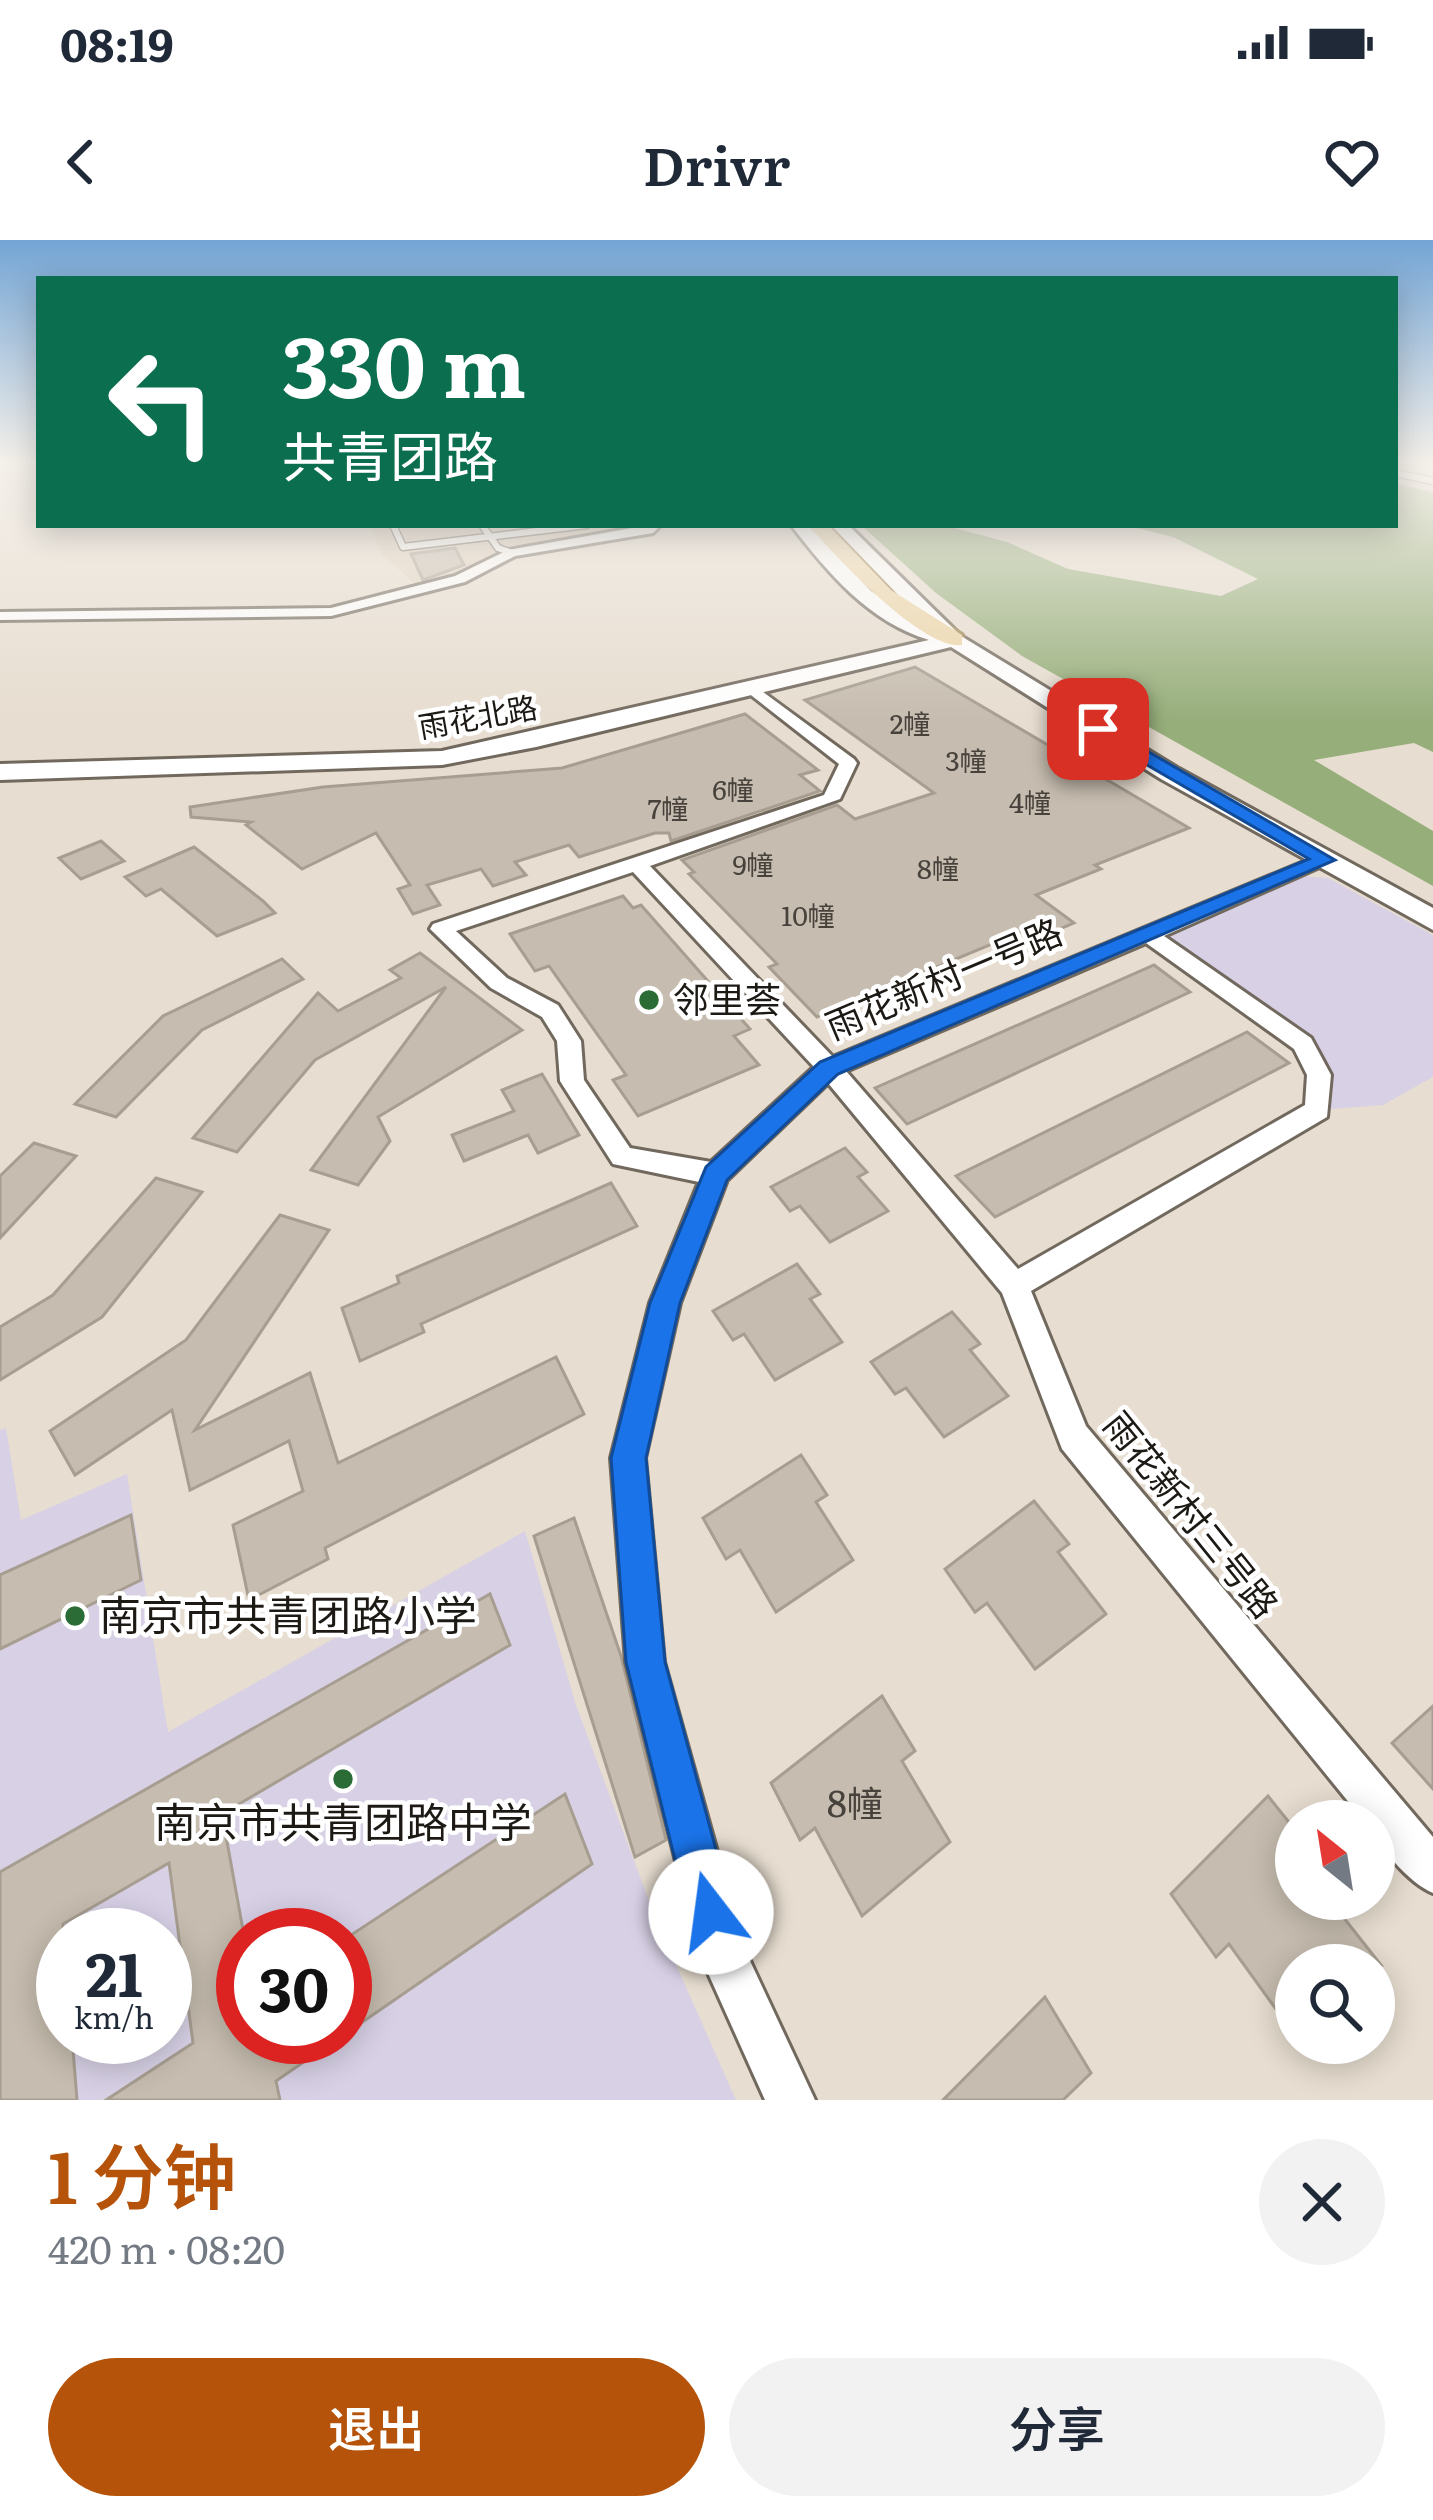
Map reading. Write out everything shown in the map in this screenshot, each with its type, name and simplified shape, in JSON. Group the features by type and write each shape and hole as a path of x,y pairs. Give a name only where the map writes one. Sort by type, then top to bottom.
{"main road":[{"path":"840,548 884,594 954,640"}],"street":[{"path":"0,616 331,611 460,579 512,553 547,548"},
{"path":"820,548 875,608 904,626 954,640"},
{"path":"862,548 954,640 1170,774 1433,921"},
{"name":"雨花北路","path":"0,772 442,758 954,640"},
{"path":"716,1174 622,1157 572,1081 568,1042 550,1011 499,983 441,929 831,799 848,763 752,688"},
{"name":"雨花新村一号路","path":"790,2100 722,1953 645,1662 628,1458 659,1325 716,1174 829,1068 1325,860"},
{"name":"雨花新村三号路","path":"638,865 829,1068 1014,1286 1074,1437 1433,1871"},
{"path":"1014,1286 1318,1109 1319,1075 1303,1044 1149,934"}],"lane":[{"path":"498,548 512,553"}],"shaded area":[{"path":"379,548 516,548 502,550 451,577 417,586"},
{"path":"1290,875 1328,878 1433,935 1433,1077 1383,1105 1318,1110 1303,1044 1149,935"},
{"name":"南京市共青团路中学","path":"6,1428 21,1520 127,1474 168,1732 525,1531 576,1705 655,1917 736,2100 0,2100 0,1430"}],"green space":[{"path":"886,548 1020,548 1068,569 1221,596 1258,579 1195,548 1433,548 1433,752 1414,743 1314,760 1433,831 1433,886 1022,656 936,593"}],"building":[{"path":"455,548 464,565 423,580 411,554"},
{"path":"915,667 1189,828 1095,865 1101,869 1036,895 1074,923 1034,940 1023,931 817,1017 769,967 777,964 689,874 694,872 682,860 837,805 855,819 934,793 805,700"},
{"path":"745,714 818,770 800,775 820,791 671,841 669,833 655,833 579,857 569,845 515,862 526,875 493,886 481,869 427,885 440,905 413,914 398,889 410,885 376,833 302,869 246,825 251,822 191,817 190,807 323,787 562,768"},
{"path":"101,841 124,861 81,879 59,858"},
{"path":"194,847 275,913 217,936 161,889 146,896 125,877"},
{"name":"邻里荟","path":"623,896 633,908 641,905 750,1029 734,1036 759,1065 638,1116 613,1080 626,1075 549,966 535,971 510,934"},
{"path":"420,953 522,1030 378,1117 390,1141 358,1185 311,1170 446,987 315,1060 237,1152 193,1138 318,993 338,1011 401,978 390,970"},
{"path":"282,959 303,979 202,1030 116,1117 75,1104 163,1016"},
{"path":"1154,965 1190,992 907,1124 875,1088"},
{"path":"1247,1032 1289,1063 995,1217 956,1176"},
{"path":"542,1074 579,1135 538,1153 528,1135 464,1161 452,1135 514,1111 502,1090"},
{"path":"34,1143 76,1156 0,1238 0,1176"},
{"path":"845,1148 867,1172 858,1177 888,1211 830,1242 800,1206 790,1211 771,1187"},
{"path":"156,1178 202,1192 102,1317 0,1380 0,1327 53,1295"},
{"path":"611,1183 637,1226 421,1324 424,1332 360,1361 342,1308 399,1283 397,1276"},
{"path":"280,1215 329,1230 195,1430 310,1373 338,1463 556,1357 584,1414 325,1548 328,1559 249,1600 233,1525 303,1491 289,1441 190,1490 172,1410 75,1475 50,1431 186,1340"},
{"path":"797,1264 820,1294 810,1299 842,1342 775,1380 744,1334 733,1340 713,1311"},
{"path":"952,1312 980,1344 970,1350 1008,1396 944,1437 906,1388 895,1394 871,1362"},
{"path":"801,1455 827,1495 816,1502 853,1560 776,1612 740,1550 726,1559 703,1518"},
{"path":"1034,1501 1069,1544 1058,1552 1106,1614 1035,1669 987,1603 975,1612 945,1569"},
{"path":"131,1515 141,1580 0,1649 0,1575"},
{"path":"574,1518 621,1656 666,1840 635,1857 534,1536"},
{"path":"490,1594 510,1645 222,1814 239,1908 216,1908 216,2064 301,2064 276,2081 280,2100 106,2100 161,2064 192,2064 192,1908 175,1908 169,1863 91,1908 36,1908 36,2064 74,2064 77,2100 0,2100 0,1872"},
{"path":"882,1696 915,1751 902,1761 950,1842 862,1916 815,1828 800,1840 771,1783"},
{"path":"1433,1706 1433,1789 1392,1743"},
{"path":"565,1794 592,1864 372,2015 372,1921"},
{"path":"1268,1796 1275,1805 1275,1920 1346,1920 1364,1944 1275,1944 1275,2008 1229,1944 1216,1957 1171,1894"},
{"path":"1045,1997 1091,2073 1063,2100 943,2100"}],"place":[{"name":"邻里荟","path":"649,1000"},
{"name":"南京市共青团路小学","path":"75,1616"},
{"name":"南京市共青团路中学","path":"343,1779"}],"route":[{"path":"711,1912 645,1662 628,1458 665,1303 716,1174 829,1068 1325,860 1098,729"}]}
